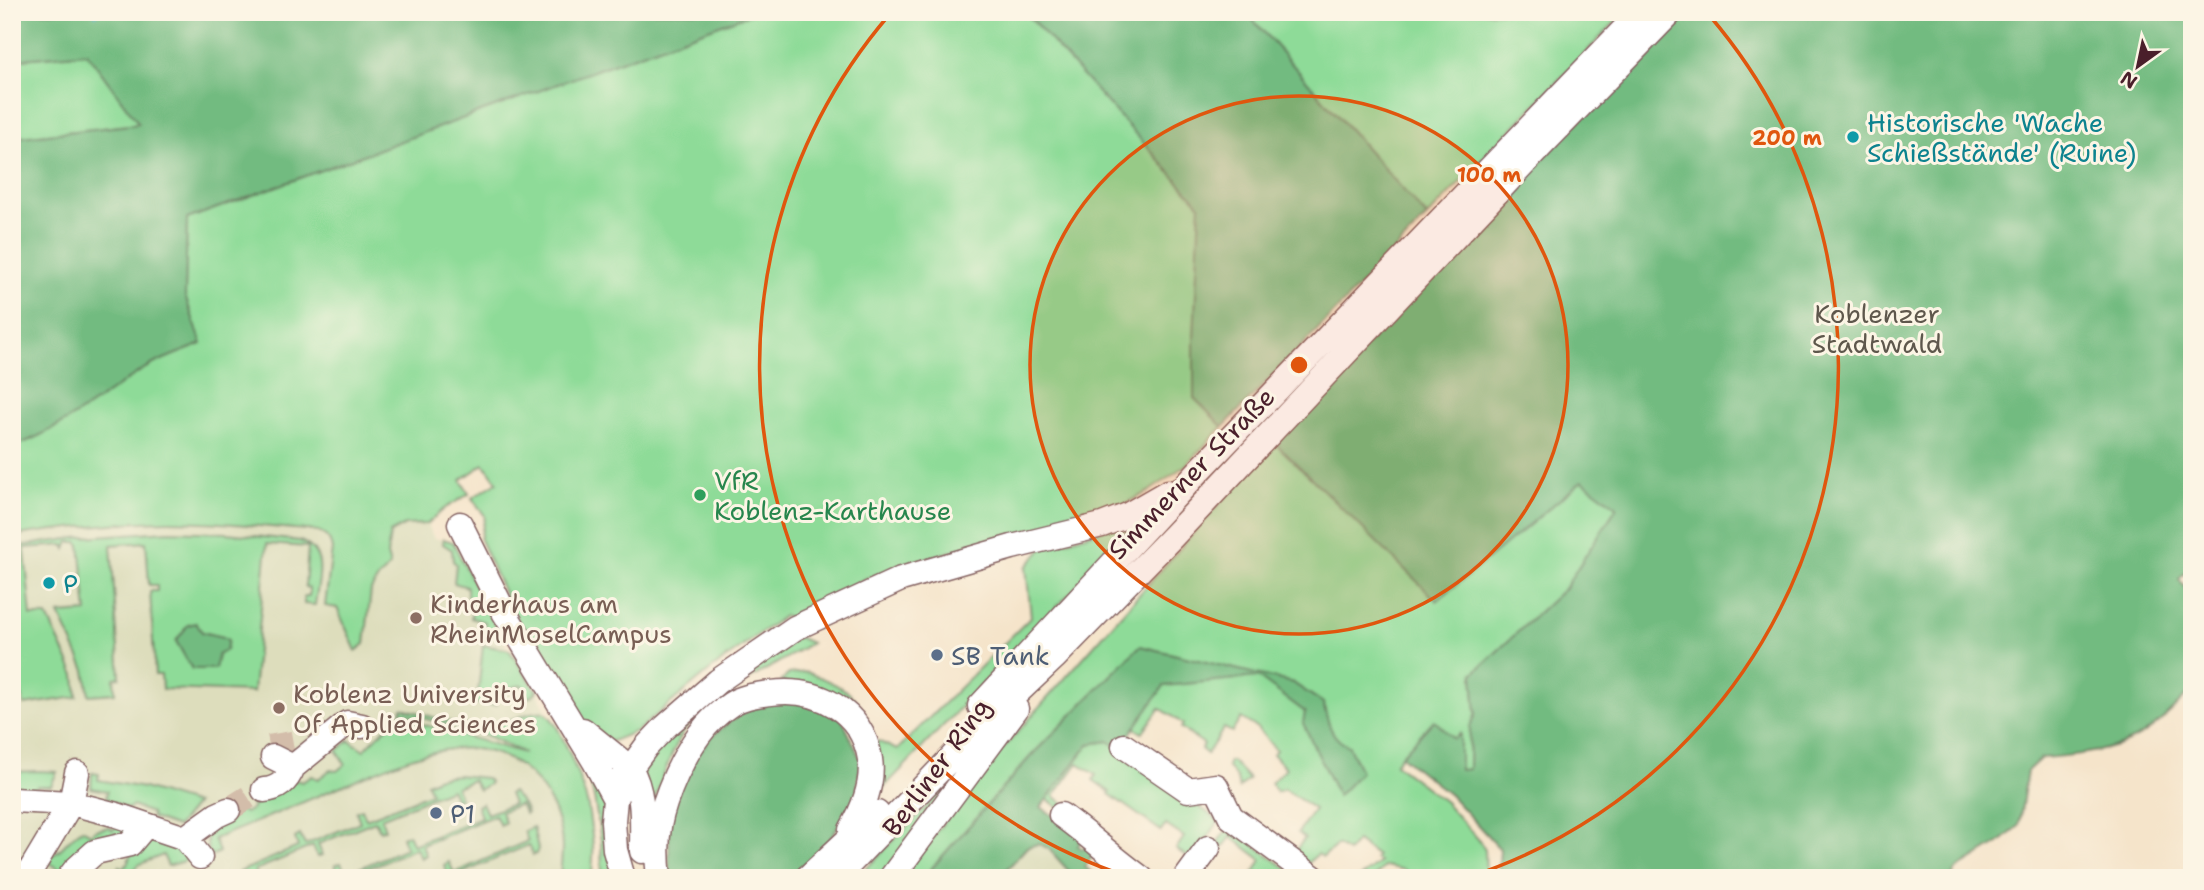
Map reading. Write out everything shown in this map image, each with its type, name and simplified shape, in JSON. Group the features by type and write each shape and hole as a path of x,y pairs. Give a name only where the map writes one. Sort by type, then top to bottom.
{"street":[{"name":"Simmerner Straße","path":"836,878 979,729 1054,658 1173,536 1671,12"},
{"name":"Simmerner Straße","path":"807,878 911,780 1197,473 1637,15"},
{"path":"623,878 613,835 615,799 629,768 665,727 718,681 795,628 901,579 1111,522 1151,503 1197,473"},
{"path":"460,524 504,612 615,799"},
{"name":"Berliner Ring","path":"891,878 1054,658"},
{"name":"Berliner Ring","path":"659,878 656,842 662,806 686,755 706,725 744,697 785,691 805,692 821,697 846,713 864,738 870,761 866,798 839,850"},
{"path":"566,716 635,776 640,798 642,853 647,878"},
{"path":"264,790 282,784 290,775 283,759 346,723 362,726"},
{"path":"1124,746 1188,790 1216,786 1231,817 1314,878"},
{"path":"26,878 71,803 74,773"},
{"path":"12,800 71,803 146,825 185,838 200,857"},
{"path":"185,838 228,810"},
{"path":"1061,815 1141,878"},
{"path":"69,878 95,852 130,844 146,825"},
{"path":"1186,878 1208,848"},
{"path":"40,856 58,878"},
{"path":"12,863 18,878"}],"shaded area":[{"name":"Koblenz University Of Applied Sciences","path":"425,520 434,538 453,542 506,646 530,678 566,750 576,878 12,878 12,536 81,527 168,521 227,523"},
{"path":"1038,843 1048,848 1075,878 999,878 1027,847"}],"green space":[{"path":"12,12 755,12 187,219 185,296 202,344 149,366 63,423 12,447 12,138 139,124 87,53 12,60"},
{"path":"755,12 1025,12 1200,205 1194,397 1223,427 1185,466 1148,492 1113,510 896,568 867,578 789,618 784,616 709,671 637,731 610,742 585,727 514,615 480,540 485,516 472,498 497,482 484,464 461,480 469,494 444,509 427,524 405,525 390,533 387,555 390,566 371,590 365,644 356,651 337,608 325,606 332,549 326,537 315,531 169,521 90,526 12,536 12,447 63,423 149,366 201,344 185,296 187,219"},
{"path":"1025,12 1246,12 1427,217 1223,427 1194,398 1200,205"},
{"path":"1246,12 1625,12 1427,217"},
{"name":"Koblenzer Stadtwald","path":"1683,12 2192,12 2192,565 2179,579 2192,598 2192,690 2154,726 2137,738 2096,751 2041,758 2027,771 2019,826 1999,843 1957,869 1951,878 1498,878 1500,849 1450,795 1401,756 1434,720 1454,739 1460,734 1460,770 1469,769 1470,727 1476,714 1473,674 1564,589 1617,507 1582,481 1437,601 1274,442"},
{"path":"87,53 139,124 12,138 12,60"},
{"path":"1274,442 1375,539 1519,534 1582,480 1617,507 1564,589 1473,674 1476,715 1470,727 1469,769 1460,771 1459,734 1454,739 1401,756 1395,764 1445,802 1479,840 1485,850 1486,878 1406,878 1405,870 1385,866 1373,878 1359,878 1380,862 1375,859 1377,856 1357,841 1348,852 1337,845 1323,857 1318,854 1305,865 1292,855 1305,838 1298,833 1314,809 1284,789 1277,792 1271,783 1286,768 1273,754 1276,750 1257,728 1241,718 1232,732 1224,728 1207,754 1201,749 1204,744 1181,728 1183,724 1160,708 1142,733 1134,728 1163,686 1258,676 1305,712 1322,762 1338,796 1340,743 1330,730 1323,703 1293,683 1140,646 1031,756 923,878 902,878 976,779"},
{"path":"1144,516 873,799 875,745 878,741 897,750 1031,617 1026,567 1042,549"},
{"path":"168,531 227,533 300,541 315,552 320,568 315,605 304,604 304,596 309,596 309,588 305,587 308,547 267,544 253,692 162,689 161,675 155,675 150,591 157,591 157,585 149,585 146,542 111,545 120,677 114,678 115,693 89,695 85,670 59,614 87,612 80,545 77,542 69,542 66,549 64,545 25,548 31,616 47,616 75,675 77,697 24,705 21,692 15,692 12,678 12,547 83,537","holes":["196,624 202,632 223,637 226,650 192,669 176,641 188,625"]},
{"path":"443,539 453,542 497,629 489,639 484,638 485,622 471,618 472,610 467,608 467,587 454,583 456,564 452,550 443,544"},
{"path":"196,623 202,632 228,640 226,650 218,655 215,669 192,669 176,641 188,625"},
{"path":"798,637 811,643 724,695 693,720 674,750 653,803 640,767 719,689"},
{"path":"483,645 509,650 537,691 526,698 522,685 493,692 496,705 474,703 475,694 478,693"},
{"path":"1140,646 1293,683 1323,703 1334,734 1349,746 1361,772 1338,796 1303,723 1305,712 1258,677 1164,686 1125,741 1116,746 1109,741 1089,744 1041,807 1083,837 1078,846 1083,849 1089,841 1093,855 1085,867 1099,878 1075,878 1048,848 1038,844 1027,847 999,878 923,878 1031,756"},
{"path":"807,672 844,689 858,703 865,721 781,681 789,674"},
{"path":"787,700 821,706 842,719 861,760 856,796 829,841 790,878 669,878 669,807 693,758 713,735 737,716 757,706"},
{"path":"402,708 476,727 493,726 537,712 549,716 570,754 586,798 593,845 592,877 560,878 560,830 546,794 535,780 507,758 472,749 438,751 382,769 214,839 219,852 211,856 207,846 207,834 239,809 245,813 253,808 251,804 264,792 296,780 302,782 312,776 318,779 330,770 337,771 345,764 337,751 349,740 364,750 400,714 401,718 524,753 490,737 401,712"},
{"path":"1109,741 1219,821 1192,860 1176,849 1184,837 1166,825 1161,831 1109,794 1110,792 1093,780 1096,775 1078,763 1054,796 1065,805 1062,810 1047,799 1089,744"},
{"path":"1229,761 1249,779 1239,788 1237,779 1227,766"},
{"path":"966,765 880,878 857,878 862,873"},
{"path":"12,772 57,772 51,786 37,786 34,791 13,789"},
{"path":"92,773 99,774 98,780 144,788 196,804 177,827 152,818 151,813 132,806 128,809 106,799 107,791 91,788"},
{"path":"458,775 485,778 490,782 479,790 473,780 456,787 460,798 456,800 451,789 381,818 385,829 380,831 375,821 318,844 322,855 317,857 313,846 255,870 258,878 246,878 239,872 298,847 295,838 300,835 305,845 360,822 356,811 362,809 366,819 431,793 427,783 439,777"},
{"path":"588,775 603,789 612,868 610,878 602,878 601,841"},
{"path":"512,792 527,813 525,814 520,804 501,812 505,822 500,825 495,815 422,845 426,855 421,858 416,848 359,872 361,878 354,878 352,874 336,878 340,876 335,865 341,863 346,874 406,848 402,837 408,834 413,845 481,817 477,806 482,803 487,814 513,804 509,794"},
{"path":"121,821 139,829 62,871 50,863 49,857 82,829 91,834 95,830 109,827 113,830"},
{"path":"533,827 538,849 536,854 533,855 529,845 462,873 464,878 442,878 448,875 444,865 449,862 454,873 528,841 524,831"},
{"path":"1229,827 1292,872 1288,878 1250,878 1262,860 1231,837 1220,851 1214,847"},
{"path":"143,836 163,845 166,842 176,848 177,852 181,851 194,858 168,866 163,855 140,864 123,878 113,878 120,866 123,868 128,862 133,847"}],"tunnel":[{"path":"279,733 283,756"},
{"path":"228,810 264,790"}],"place":[{"name":"Historische 'Wache Schießstände' (Ruine)","path":"1853,137"},
{"name":"VfR Koblenz-Karthause","path":"700,495"},
{"name":"P","path":"49,583"},
{"name":"Kinderhaus am RheinMoselCampus","path":"416,618"},
{"name":"SB Tank","path":"937,655"},
{"name":"Koblenz University Of Applied Sciences","path":"279,708"},
{"name":"P1","path":"436,813"}]}
